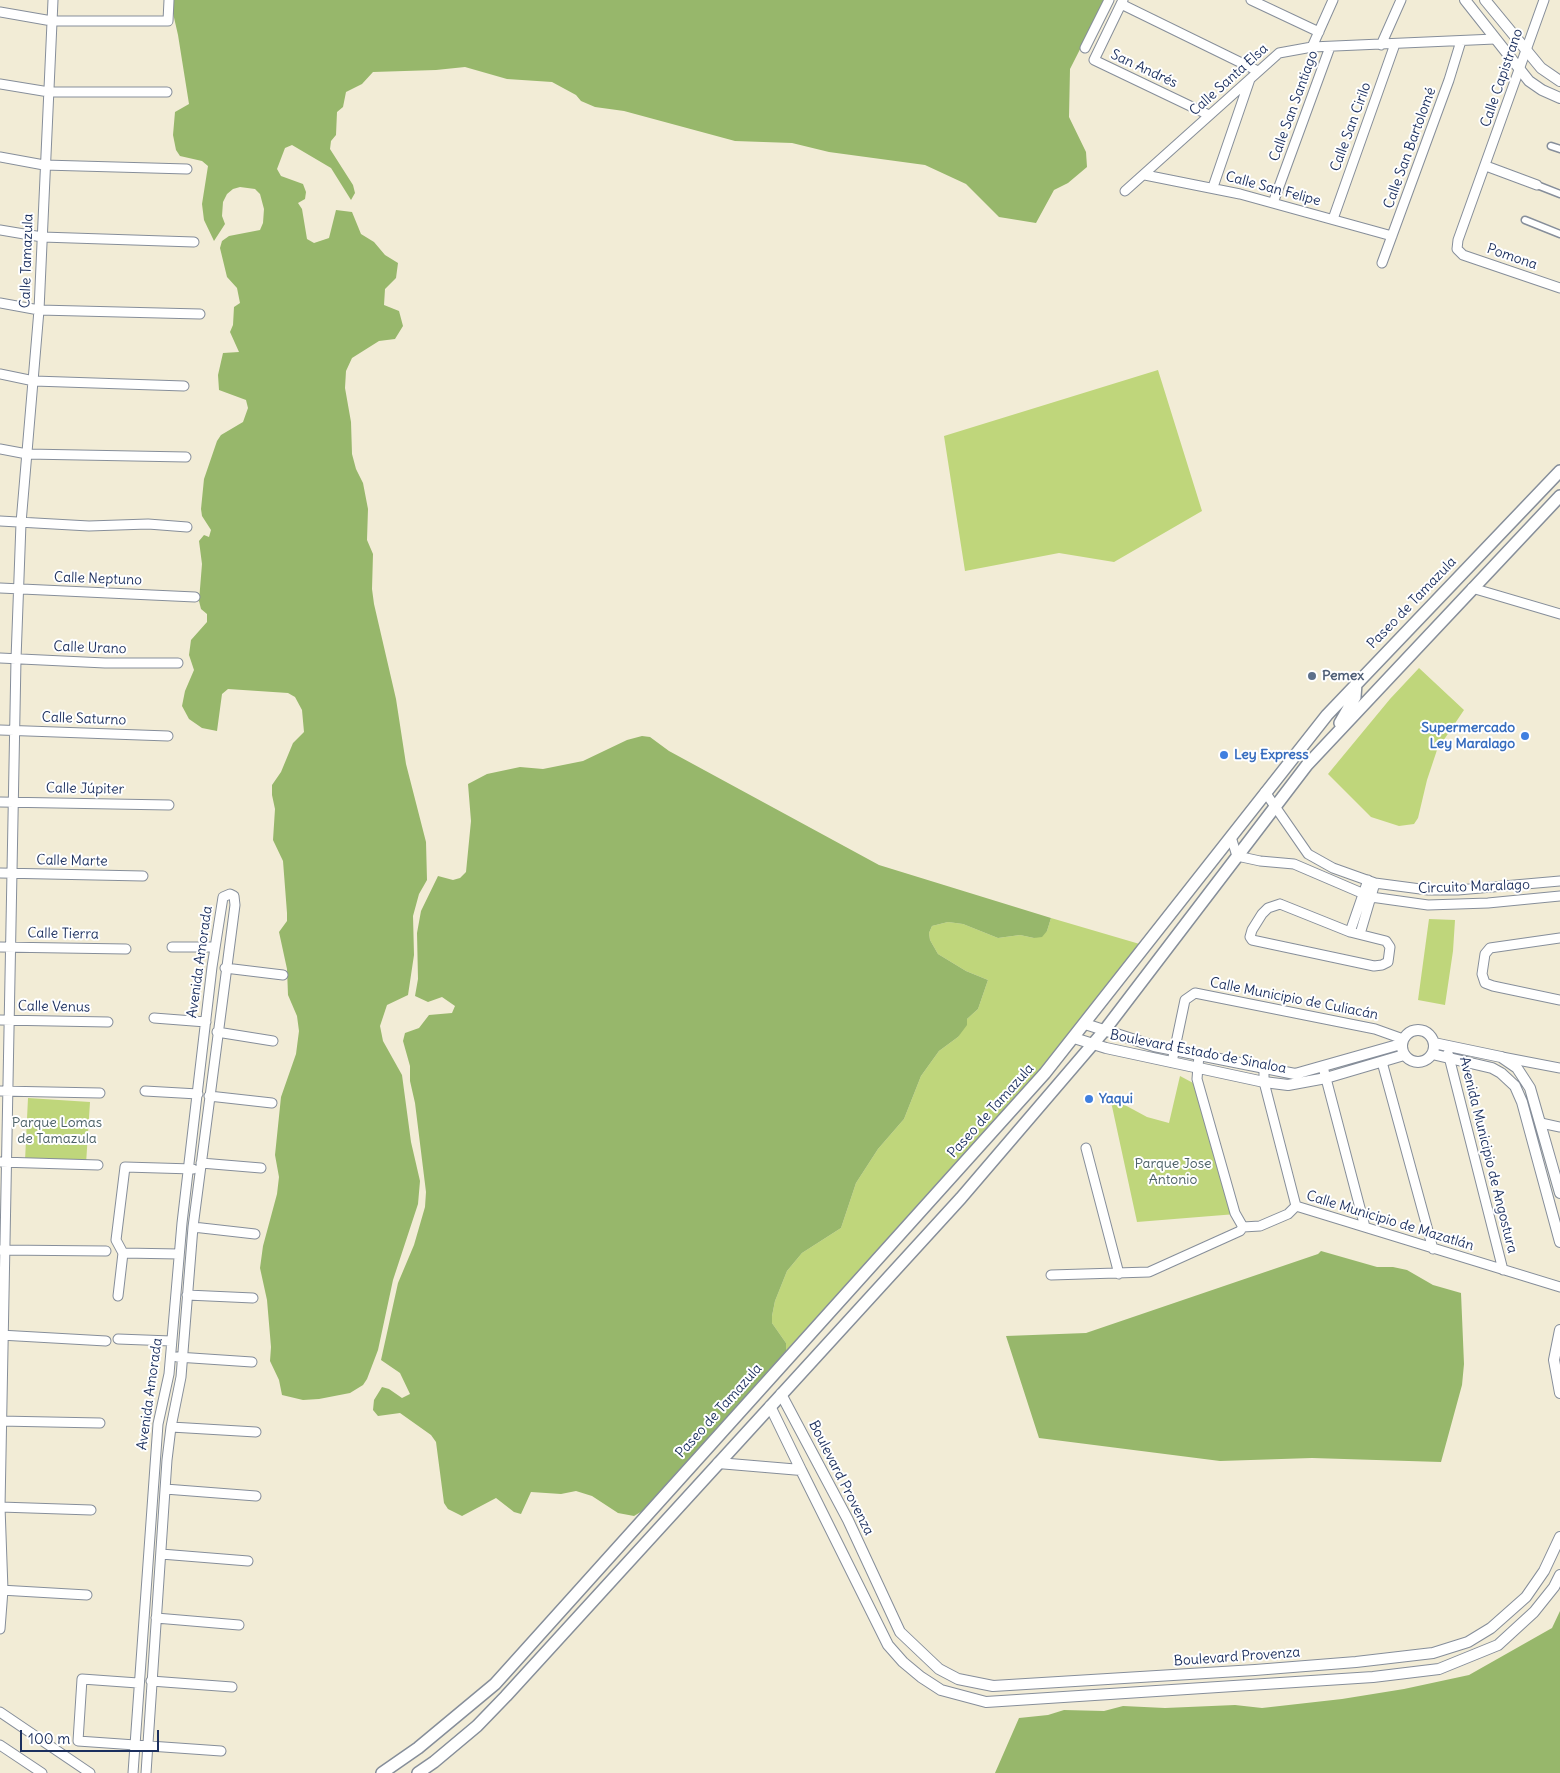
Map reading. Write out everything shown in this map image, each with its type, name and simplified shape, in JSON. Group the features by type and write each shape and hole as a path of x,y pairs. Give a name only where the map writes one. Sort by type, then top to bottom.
{"main road":[{"name":"Paseo de Tamazula","path":"382,1773 418,1748 495,1684 1014,1109 1074,1038 1316,727 1560,471"},
{"path":"418,1773 434,1762 506,1696 961,1198 1104,1031 1276,806 1336,734 1560,496"},
{"path":"1493,542 1506,553"},
{"path":"1336,734 1355,697 1356,683"}],"street":[{"name":"Calle Tamazula","path":"0,1630 4,1091 10,1020 16,659 21,523 39,310 44,166 53,0"},
{"path":"0,12 52,21 168,21 169,0"},
{"path":"1085,48 1109,0"},
{"path":"1251,0 1319,32"},
{"path":"1312,48 1333,0"},
{"path":"1381,44 1401,0"},
{"path":"1465,0 1520,71 1542,90 1560,98"},
{"path":"1485,0 1541,68 1560,81"},
{"name":"Calle Capistrano","path":"1456,249 1544,0"},
{"path":"1122,2 1254,74 1213,187"},
{"name":"San Andrés","path":"1122,2 1094,60 1209,116"},
{"name":"Calle Santa Elsa","path":"1125,191 1279,53 1312,48 1495,39"},
{"name":"Calle San Bartolomé","path":"1382,263 1449,80 1461,41"},
{"name":"Calle San Cirilo","path":"1333,220 1395,44"},
{"name":"Calle San Santiago","path":"1273,203 1330,47"},
{"path":"0,84 48,92 167,92"},
{"path":"1552,146 1560,149"},
{"path":"0,157 44,166 187,170"},
{"path":"1486,166 1560,194"},
{"name":"Calle San Felipe","path":"1145,175 1213,187 1392,236"},
{"path":"1524,220 1560,234"},
{"path":"0,230 42,237 194,242"},
{"name":"Pomona","path":"1456,249 1464,254 1560,288"},
{"path":"0,303 39,310 200,314"},
{"path":"0,374 34,381 184,386"},
{"path":"0,449 27,454 186,457"},
{"path":"0,521 89,526 154,524 187,527"},
{"name":"Calle Neptuno","path":"0,588 196,596"},
{"path":"1472,588 1560,614"},
{"name":"Calle Urano","path":"0,658 105,663 178,663"},
{"name":"Calle Saturno","path":"0,730 168,736"},
{"name":"Circuito Maralago","path":"1265,792 1308,854 1333,868 1372,881 1428,890 1458,890 1560,881"},
{"name":"Calle Júpiter","path":"0,802 169,805"},
{"path":"1230,837 1238,856"},
{"path":"1294,864 1305,848"},
{"name":"Circuito Maralago","path":"1238,856 1260,861 1294,864 1367,896 1428,904 1459,904 1560,896"},
{"path":"1328,879 1333,868"},
{"name":"Calle Marte","path":"0,873 143,876"},
{"path":"1350,932 1372,881"},
{"path":"1428,890 1431,896 1428,904"},
{"path":"1458,890 1453,898 1459,904"},
{"name":"Avenida Amorada","path":"133,1771 158,1424 169,1374 179,1254 210,982 223,897 230,894 235,898 235,905 225,968 193,1227 181,1377 171,1427 146,1772"},
{"path":"1360,934 1367,896"},
{"path":"1280,904 1350,932 1386,941 1390,947 1388,962 1374,966 1255,942 1250,937 1252,930 1268,908 1280,904"},
{"path":"1560,938 1490,948 1485,954 1482,974 1485,983 1493,986 1560,1000"},
{"name":"Calle Tierra","path":"0,946 126,949"},
{"path":"172,947 215,948"},
{"path":"225,968 283,975"},
{"path":"210,982 224,984"},
{"name":"Calle Municipio de Culiacán","path":"1172,1062 1185,1000 1195,993 1375,1029 1402,1041"},
{"path":"154,1018 206,1022"},
{"name":"Calle Venus","path":"0,1020 108,1022"},
{"name":"Boulevard Estado de Sinaloa","path":"1085,1024 1154,1046 1295,1074 1323,1067 1402,1041 1410,1031 1421,1029 1430,1034 1434,1044"},
{"path":"217,1032 273,1041"},
{"name":"Boulevard Estado de Sinaloa","path":"1074,1038 1092,1044 1264,1082 1299,1084 1404,1055 1408,1059 1419,1062 1432,1054 1492,1068 1501,1073 1515,1086 1522,1102 1560,1242"},
{"path":"1402,1041 1404,1055"},
{"path":"1432,1054 1434,1044 1560,1068"},
{"name":"Avenida Municipio de Angostura","path":"1447,1046 1503,1270"},
{"path":"1050,1275 1149,1272 1240,1231 1243,1227 1235,1213 1197,1079 1196,1068 1199,1055"},
{"path":"1501,1057 1517,1068 1530,1088 1560,1191 1544,1188"},
{"path":"1382,1062 1433,1249"},
{"path":"1323,1067 1345,1158 1365,1227"},
{"path":"1264,1069 1264,1082 1296,1206"},
{"path":"4,1091 100,1093"},
{"path":"145,1091 198,1094"},
{"path":"209,1096 272,1103"},
{"path":"1541,1123 1560,1127"},
{"path":"1086,1148 1119,1274"},
{"path":"4,1162 98,1165"},
{"path":"118,1296 123,1253 116,1240 125,1168 189,1169 201,1166 261,1168"},
{"name":"Calle Municipio de Mazatlán","path":"1243,1227 1260,1226 1288,1214 1296,1206 1560,1287"},
{"path":"193,1227 255,1234"},
{"path":"3,1250 106,1251"},
{"path":"123,1253 179,1254"},
{"path":"187,1295 253,1298"},
{"path":"1560,1330 1554,1360 1560,1393"},
{"path":"2,1335 106,1341"},
{"path":"118,1338 171,1342"},
{"path":"170,1356 252,1362"},
{"name":"Boulevard Provenza","path":"781,1394 829,1482 900,1632 939,1668 958,1678 994,1686 1381,1659 1433,1653 1468,1642 1491,1628 1526,1597 1544,1571 1560,1537"},
{"name":"Boulevard Provenza","path":"770,1406 888,1645 921,1678 941,1690 986,1702 1384,1676 1439,1669 1498,1645 1534,1612 1554,1587 1560,1575"},
{"path":"1,1421 100,1423"},
{"path":"171,1427 256,1432"},
{"path":"718,1463 801,1470"},
{"path":"165,1490 256,1496"},
{"path":"0,1507 90,1510"},
{"path":"151,1512 164,1512"},
{"path":"161,1554 248,1561"},
{"path":"857,1584 875,1576"},
{"path":"1,1590 87,1594"},
{"path":"156,1618 238,1625"},
{"path":"1381,1659 1384,1676"},
{"path":"138,1682 82,1680 78,1741 221,1751"},
{"path":"1094,1680 1098,1694"},
{"path":"152,1681 232,1687"},
{"path":"0,1712 90,1773"},
{"path":"0,1745 42,1773"},
{"path":"133,1771 146,1772"}],"green space":[{"path":"170,0 1105,0 1070,69 1069,117 1086,152 1087,167 1068,183 1054,190 1036,223 999,217 966,184 925,165 829,152 792,143 735,141 624,111 595,107 581,101 576,95 552,82 507,79 465,67 373,72 362,84 346,92 343,107 337,112 336,135 331,141 330,149 353,185 355,193 351,200 331,168 292,145 285,148 277,169 281,176 303,184 306,192 305,199 298,203 302,209 307,239 314,243 329,238 336,210 352,212 361,234 374,242 385,255 398,263 396,278 385,289 384,305 399,311 403,326 395,339 379,341 352,358 346,371 345,388 351,422 352,454 356,469 363,483 368,509 367,540 373,554 372,589 374,604 396,699 406,764 426,842 427,880 419,894 413,916 414,955 408,995 387,1005 380,1026 383,1041 402,1075 411,1142 420,1181 418,1204 393,1280 378,1350 367,1379 363,1385 350,1393 319,1399 303,1400 282,1395 279,1380 270,1361 271,1347 267,1300 260,1268 263,1246 277,1194 279,1177 275,1155 281,1097 296,1054 299,1031 297,1016 288,995 287,969 279,932 287,921 287,913 283,861 273,840 275,809 272,785 281,772 293,743 304,732 302,710 295,697 288,693 228,689 222,694 217,731 202,728 189,719 182,706 185,691 194,670 189,655 191,640 207,622 207,614 201,609 199,601 202,564 199,541 204,535 209,537 211,530 202,516 201,509 204,479 217,441 221,435 243,422 248,408 246,400 219,390 218,375 223,353 239,352 230,332 233,325 234,307 240,303 237,288 227,277 220,248 222,241 229,236 260,230 263,223 264,209 260,194 255,189 240,187 233,189 227,194 223,202 222,216 225,224 214,241 204,220 202,204 208,166 202,161 180,156 176,150 173,135 175,112 189,104 178,35"},
{"path":"1158,370 1202,511 1114,562 1059,553 965,571 944,436"},
{"path":"1419,668 1464,710 1437,750 1427,780 1418,818 1414,824 1399,826 1371,817 1328,774 1390,699"},
{"path":"642,736 650,737 669,751 879,865 1051,918 1047,931 1042,937 1034,938 1020,935 998,938 963,924 948,922 932,926 929,933 930,940 938,954 966,971 988,980 978,1009 967,1019 967,1025 958,1037 939,1051 921,1076 904,1119 878,1149 856,1183 841,1228 802,1253 787,1271 775,1301 772,1316 772,1323 786,1343 786,1351 722,1423 696,1461 644,1510 634,1516 618,1513 592,1496 576,1491 561,1494 531,1492 521,1514 514,1512 496,1498 462,1516 448,1509 444,1503 436,1442 431,1435 400,1413 378,1416 373,1410 374,1400 382,1387 389,1389 402,1398 410,1394 400,1373 381,1360 398,1283 414,1245 425,1207 426,1192 415,1103 410,1081 410,1066 403,1041 405,1033 419,1028 429,1015 452,1013 455,1006 442,997 428,1002 415,996 418,979 417,933 421,911 438,876 453,880 460,878 466,872 471,821 468,784 487,774 520,767 543,769 583,761 627,740"},
{"path":"1051,918 1143,945 1071,1038 786,1351 786,1343 772,1323 772,1316 775,1301 787,1271 802,1253 841,1228 856,1183 878,1149 904,1119 921,1076 939,1051 958,1037 967,1019 978,1009 988,980 966,971 938,954 930,940 929,933 932,926 948,922 963,924 998,938 1020,935 1034,938 1047,931"},
{"path":"1429,919 1455,920 1453,951 1445,1005 1418,1000"},
{"name":"Parque Jose Antonio","path":"1180,1076 1195,1084 1236,1214 1137,1222 1110,1097 1147,1117 1169,1123"},
{"name":"Parque Lomas de Tamazula","path":"28,1098 90,1102 86,1164 25,1161"},
{"path":"1321,1251 1377,1267 1393,1267 1407,1270 1433,1285 1461,1293 1464,1364 1462,1385 1441,1462 1312,1458 1220,1461 1039,1438 1006,1336 1086,1333 1318,1254"},
{"path":"1560,1611 1560,1773 995,1773 1019,1718 1048,1715 1064,1710 1104,1711 1123,1706 1165,1708 1235,1705 1262,1708 1342,1699 1404,1689 1469,1675 1552,1628"}],"place":[{"name":"Pemex","path":"1312,676"},
{"name":"Supermercado Ley Maralago","path":"1525,736"},
{"name":"Ley Express","path":"1224,755"},
{"name":"Yaqui","path":"1089,1099"}]}
